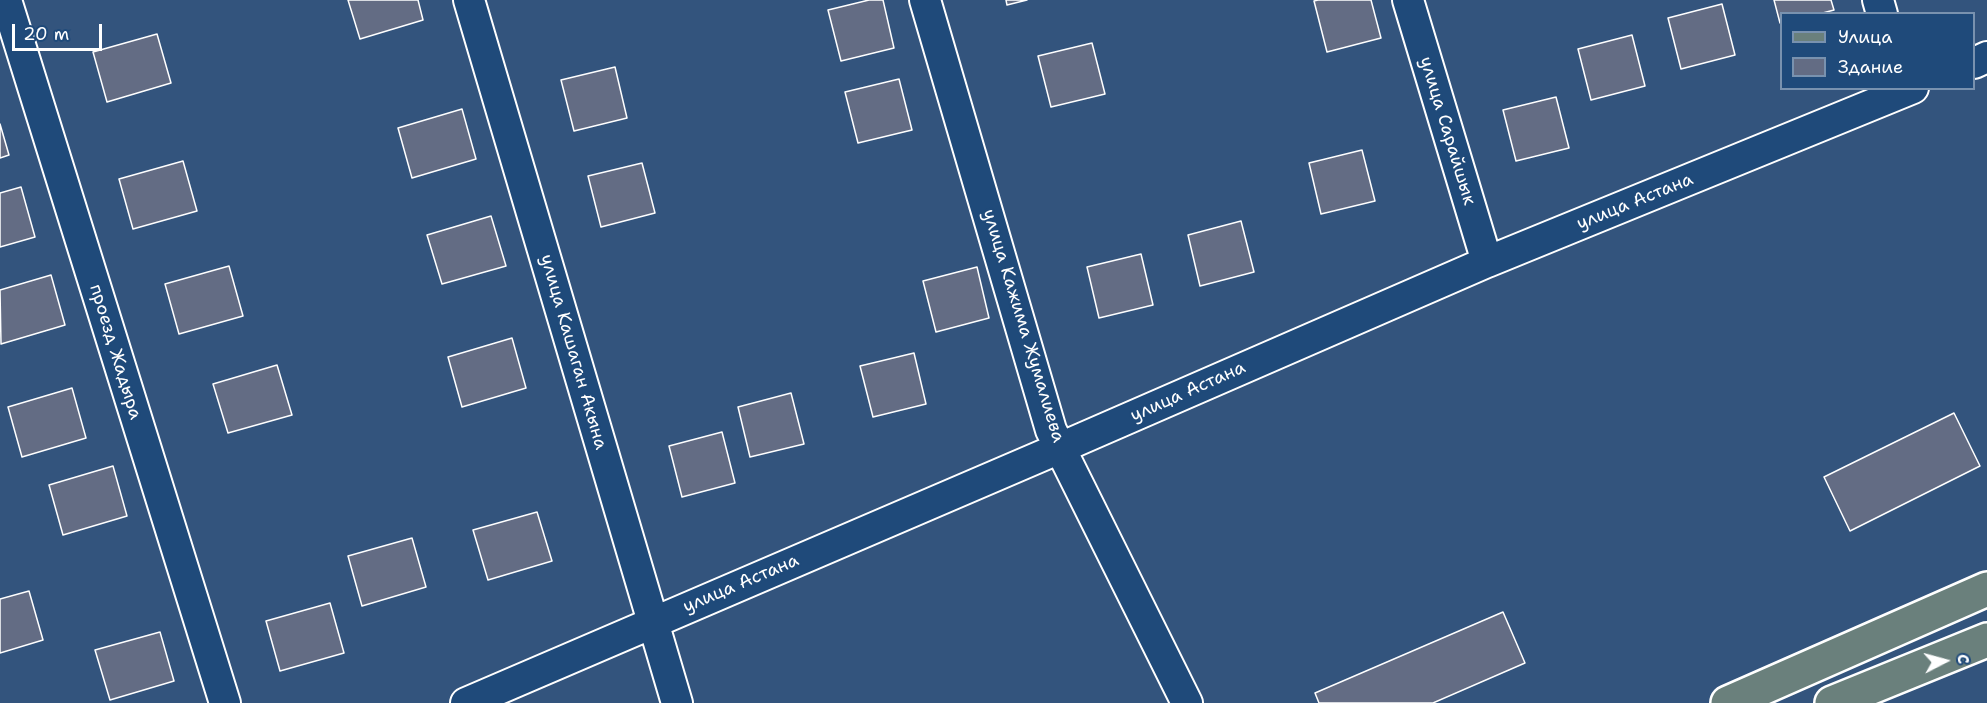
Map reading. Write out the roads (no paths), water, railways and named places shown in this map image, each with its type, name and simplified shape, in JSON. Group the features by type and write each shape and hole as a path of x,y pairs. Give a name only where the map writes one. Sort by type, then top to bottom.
{"main road":[{"path":"1728,703 1987,589"},
{"path":"1832,703 1987,640"}],"street":[{"name":"проезд Жадыра","path":"6,0 225,703"},
{"name":"улица Кашаган Акына","path":"469,0 677,703"},
{"name":"улица Кажима Жумалиева","path":"925,0 1051,430 1187,703"},
{"name":"улица Сарайшык","path":"1408,0 1487,262"},
{"name":"улица Астана","path":"466,703 1487,262 1908,90"}]}
